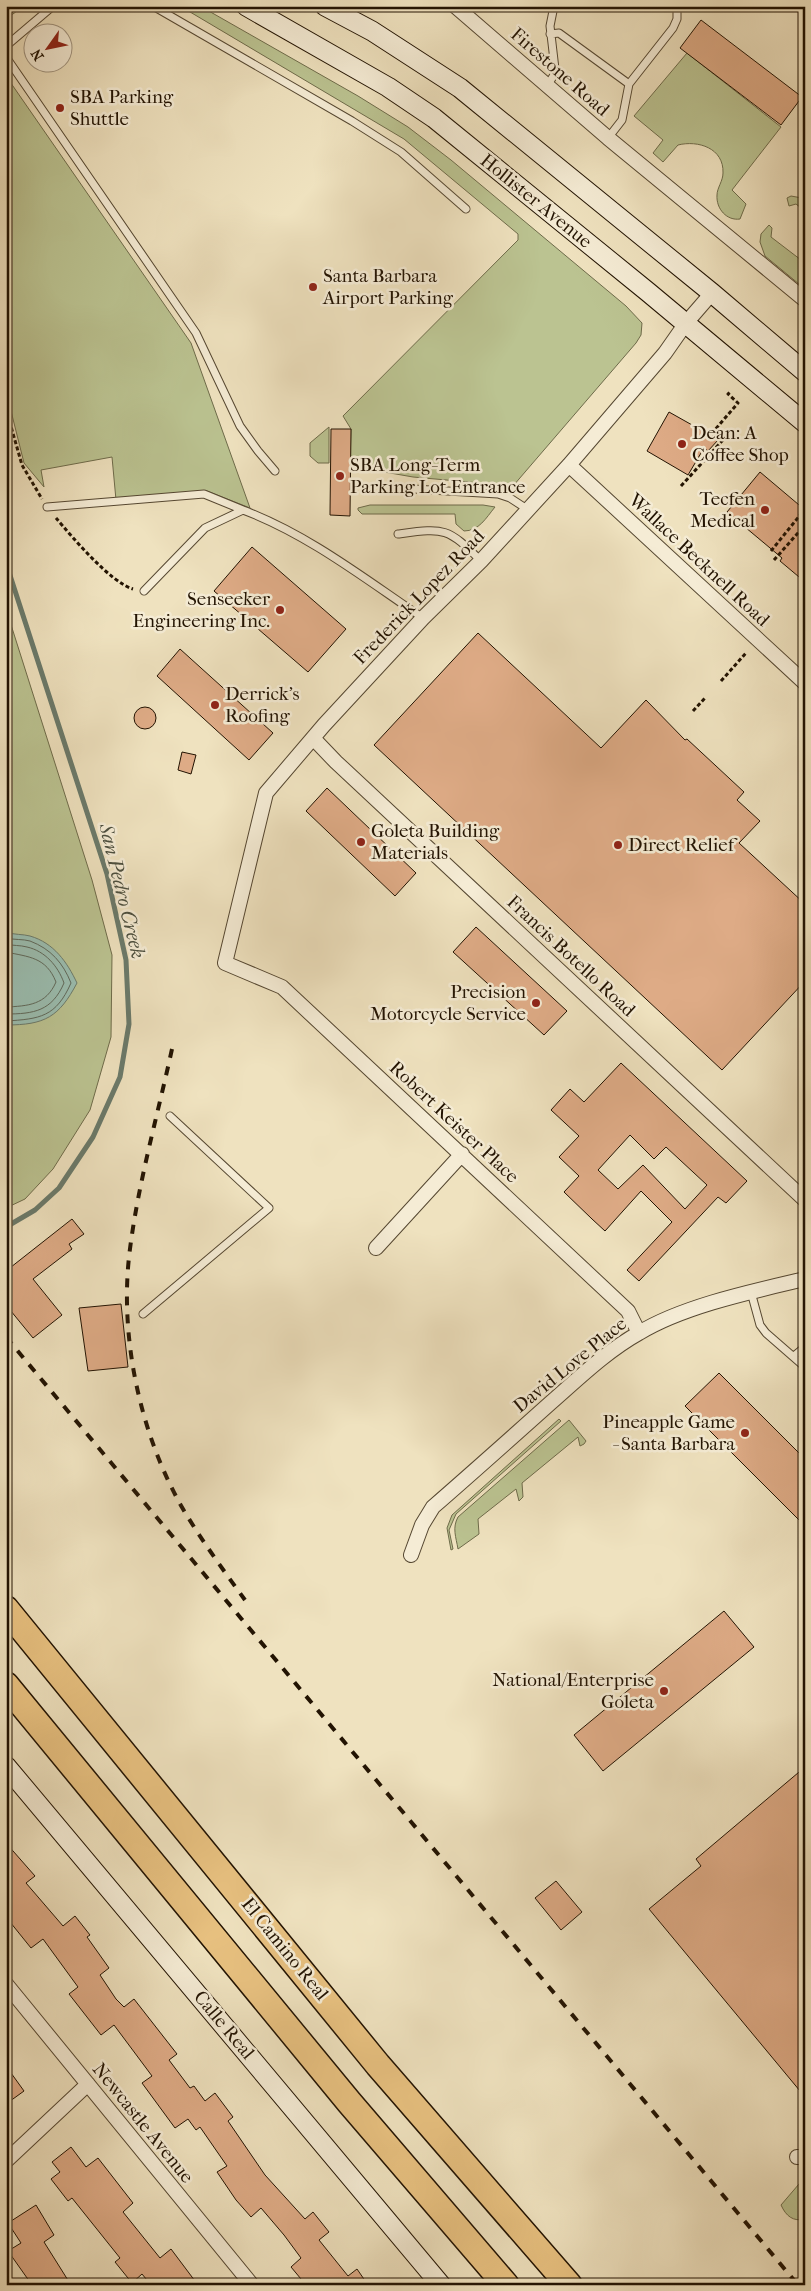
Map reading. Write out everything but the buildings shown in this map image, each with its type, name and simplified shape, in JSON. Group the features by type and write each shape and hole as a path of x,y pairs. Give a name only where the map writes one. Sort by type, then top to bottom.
{"highway":[{"name":"El Camino Real","path":"6,1609 378,2065 569,2285"},
{"path":"6,1685 349,2102 506,2285"}],"main road":[{"name":"Hollister Avenue","path":"246,6 388,88 434,118 686,323 805,423"},
{"name":"Hollister Avenue","path":"325,6 372,31 460,88 712,293 805,372"},
{"name":"Calle Real","path":"6,1766 441,2285"}],"street":[{"name":"Firestone Road","path":"460,8 608,138 805,300"},
{"name":"Frederick Lopez Road","path":"225,964 266,793 313,738 423,618 481,561 568,465 665,353 686,323 712,293"},
{"name":"Wallace Becknell Road","path":"568,465 805,683"},
{"name":"Francis Botello Road","path":"313,738 336,762 805,1200"},
{"name":"Robert Keister Place","path":"225,964 282,987 628,1311 639,1333"},
{"path":"376,1248 462,1154"},
{"name":"David Love Place","path":"412,1555 422,1524 433,1507 608,1354 639,1333 667,1318 751,1292 805,1279"},
{"name":"Newcastle Avenue","path":"6,1984 252,2285"},
{"path":"6,2161 88,2084"}],"lane":[{"path":"6,46 53,6"},
{"path":"153,6 352,121 401,152 466,209"},
{"path":"547,86 554,75 555,69 550,34 554,6"},
{"path":"608,138 622,120 628,84 673,28 677,19 677,6"},
{"path":"550,34 559,33 628,84"},
{"path":"6,57 196,333 240,426 275,471"},
{"path":"397,488 498,494 510,498 527,509"},
{"path":"47,507 204,494 270,520 304,538 423,618"},
{"path":"144,591 205,528 243,510"},
{"path":"398,534 433,530 446,531 466,545 481,561"},
{"path":"143,1314 268,1208 170,1116"},
{"path":"751,1292 760,1325 766,1334 805,1366"},
{"path":"794,1356 805,1347"}],"path":[{"path":"681,486 722,441 713,432 738,403 728,394 731,391"},
{"path":"771,551 805,509"},
{"path":"774,560 805,525"},
{"path":"721,681 746,653"},
{"path":"693,711 705,698"}],"green space":[{"path":"6,6 24,6 6,19"},
{"path":"180,6 200,6 358,96 408,127 451,160 626,306 642,323 641,335 636,343 513,486 413,477 350,466 351,429 343,416 518,240 518,234 404,139"},
{"path":"687,53 781,127 732,190 746,204 740,219 727,216 718,205 717,192 723,173 719,157 714,152 701,145 678,145 663,162 653,153 663,140 634,116"},
{"path":"6,76 191,343 250,508 207,491 116,500 112,457 41,470 44,487 24,463 6,391"},
{"path":"805,195 805,211 796,204 789,206 787,198 791,196 802,198"},
{"path":"769,225 772,228 771,237 805,263 805,289 765,256 760,242 761,234"},
{"path":"329,427 329,463 318,463 310,456 310,443"},
{"path":"370,505 483,505 495,507 478,526 464,531 456,524 455,514 362,514 358,510 358,508"},
{"path":"6,609 92,880 112,955 111,1037 90,1110 53,1169 25,1199 6,1208"},
{"path":"559,1419 561,1421 456,1514 449,1530 453,1549 451,1550 447,1528 452,1515"},
{"path":"569,1420 586,1441 584,1444 580,1446 578,1437 522,1483 523,1497 519,1501 516,1489 478,1519 479,1534 458,1549 455,1529 458,1517"},
{"path":"805,2177 805,2219 797,2220 788,2215 781,2205"}],"water":[{"path":"6,932 39,939 53,948 69,968 77,983 64,1004 49,1017 41,1021 20,1025 6,1025"}],"waterway":[{"name":"San Pedro Creek","path":"6,563 107,874 126,960 129,1024 120,1077 93,1137 59,1188 35,1210 6,1227"}],"railway":[{"path":"172,1049 142,1179 129,1257 127,1289 131,1354 145,1419 168,1481 198,1533 245,1600"},
{"path":"6,1337 798,2285"}],"place":[{"name":"SBA Parking Shuttle","path":"60,108"},
{"name":"Santa Barbara Airport Parking","path":"313,287"},
{"name":"Dean: A Coffee Shop","path":"682,444"},
{"name":"SBA Long-Term Parking Lot Entrance","path":"340,476"},
{"name":"Tecfen Medical","path":"765,510"},
{"name":"Senseeker Engineering Inc.","path":"280,610"},
{"name":"Derrick's Roofing","path":"215,705"},
{"name":"Goleta Building Materials","path":"361,842"},
{"name":"Direct Relief","path":"618,845"},
{"name":"Precision Motorcycle Service","path":"536,1003"},
{"name":"Pineapple Game - Santa Barbara","path":"745,1433"},
{"name":"National/Enterprise Goleta","path":"664,1691"}]}
